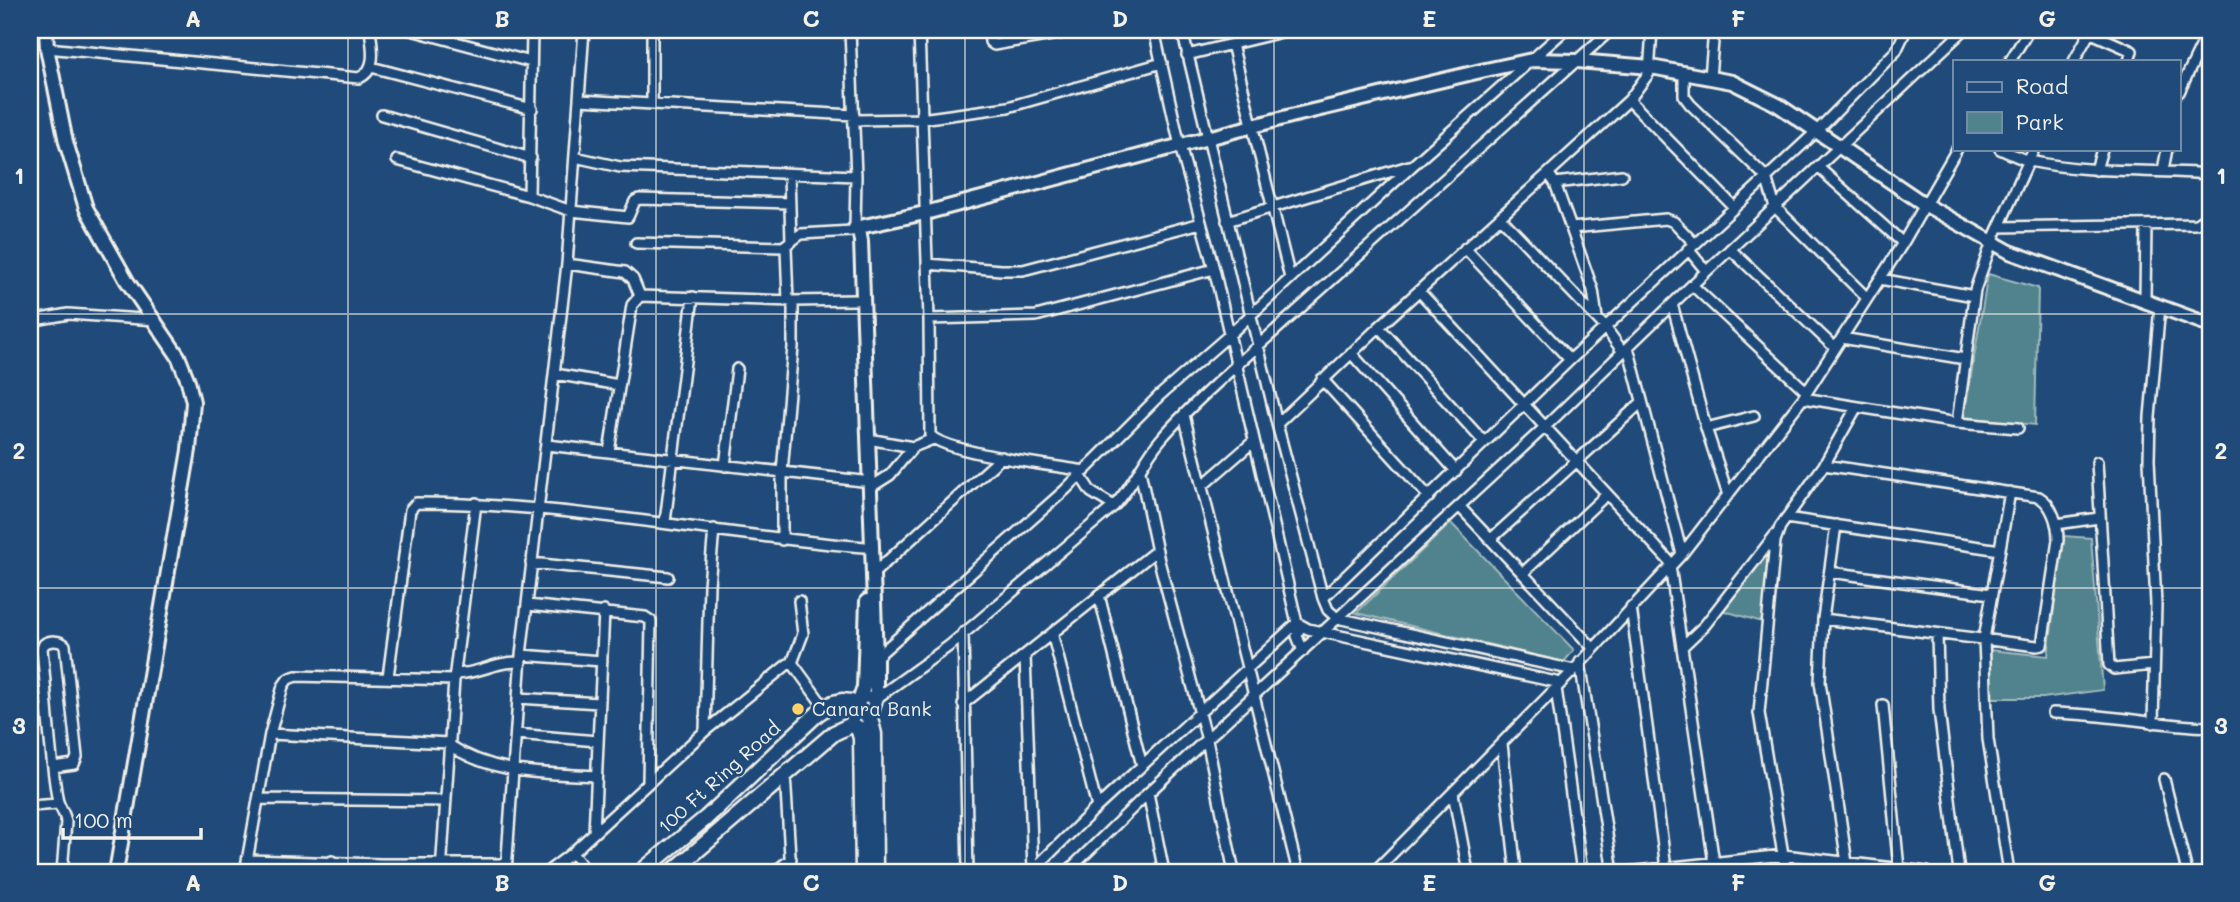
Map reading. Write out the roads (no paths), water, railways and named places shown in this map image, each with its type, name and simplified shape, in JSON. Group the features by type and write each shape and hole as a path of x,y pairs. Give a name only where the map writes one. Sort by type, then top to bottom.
{"main road":[{"path":"46,30 47,48 66,142 86,208 127,281 178,356 188,381 192,402 189,450 116,872"},
{"path":"854,230 1253,126 1532,60 1577,61 1651,67 1732,82 1778,105 1924,204 1992,242 2210,325"},
{"path":"854,230 855,300 873,574 870,662 852,725 858,727 861,738 863,872"},
{"path":"854,230 859,230 861,241 869,439 866,547 870,662 876,697 861,738"},
{"path":"825,708 842,701 860,702"},
{"path":"860,702 870,718 874,734 876,872"},
{"name":"100 Ft Ring Road","path":"641,872 706,818 825,708"},
{"name":"100 Ft Ring Road","path":"671,872 834,733 852,725"}],"street":[{"path":"411,30 531,62"},
{"path":"529,196 532,30"},
{"path":"248,860 332,861 383,868 506,868 521,658 567,264 584,30"},
{"path":"652,30 652,104"},
{"path":"636,243 788,244 800,234 854,230 856,176 850,30"},
{"path":"919,30 929,319 928,429 933,439 939,443 1083,473"},
{"path":"989,30 990,41 994,45 1081,30"},
{"path":"1154,30 1180,146 1214,269 1298,624 1297,636 1303,651"},
{"path":"1182,30 1206,139 1277,424 1328,610 1337,618 1577,666"},
{"path":"1187,55 1290,30"},
{"path":"870,662 1083,473 1160,396 1565,30"},
{"path":"860,702 876,697 895,685 963,633 1114,506 1129,490 1161,440 1236,365 1611,30"},
{"path":"1277,424 1322,379 1629,100 1646,79 1651,67 1652,30"},
{"path":"1710,78 1717,30"},
{"path":"1323,598 1570,360 1818,130 1896,51 1906,30"},
{"path":"1067,872 1148,793 1546,426 1706,271 1964,30"},
{"path":"2011,60 2029,30"},
{"path":"2185,30 2207,42"},
{"path":"2180,90 2207,42 2209,30"},
{"path":"2075,60 2090,31 2132,51 2129,60"},
{"path":"47,48 353,78 364,76 371,67 372,32"},
{"path":"1232,44 1290,278"},
{"path":"579,100 854,118 921,119 1028,103 1162,63"},
{"path":"371,67 532,109"},
{"path":"1684,73 1684,96 1766,177 1775,207 1867,298"},
{"path":"1629,100 1734,207"},
{"path":"382,116 531,158"},
{"path":"1374,872 1502,744 1682,554 1805,395 1903,243 1956,150"},
{"path":"2002,150 2028,161 2096,170 2162,170 2210,174"},
{"path":"1957,423 1974,296 1998,227 2034,150"},
{"path":"2096,170 2102,150"},
{"path":"2162,170 2167,150"},
{"path":"575,157 620,167 856,176"},
{"path":"397,160 529,196 571,211 628,217 635,201 639,199 790,203"},
{"path":"1227,221 1412,166"},
{"path":"1818,167 1903,243"},
{"path":"1549,174 1572,228 1595,296 1597,318"},
{"path":"782,540 782,472 793,347 788,244 789,175"},
{"path":"1555,183 1622,175"},
{"path":"1998,227 2196,224 2201,222 2210,208"},
{"path":"1500,217 1625,349 1642,402 1682,554"},
{"path":"1572,228 1666,219 1674,222 1706,271"},
{"path":"927,264 1023,270 1201,223"},
{"path":"2145,299 2146,226"},
{"path":"1465,248 1570,360"},
{"path":"1730,249 1835,348"},
{"path":"567,264 625,272 633,279 640,296"},
{"path":"929,319 1036,316 1214,269"},
{"path":"1880,279 1974,296"},
{"path":"1692,285 1805,395 1856,408 1957,423 2018,428"},
{"path":"1419,291 1577,459 1671,565 1714,863"},
{"path":"608,452 632,305 640,296 791,301 855,300"},
{"path":"665,522 693,297"},
{"path":"1672,304 1706,428 1728,495"},
{"path":"2153,723 2156,604 2149,460 2160,306"},
{"path":"30,321 68,314 156,320"},
{"path":"1379,327 1484,442"},
{"path":"1842,338 1965,359"},
{"path":"1351,353 1456,471"},
{"path":"725,466 737,369"},
{"path":"555,374 619,385"},
{"path":"1322,379 1429,497"},
{"path":"1491,539 1642,402"},
{"path":"1683,646 1704,625 1777,533 1825,464 1856,408"},
{"path":"1184,415 1252,697 1298,872"},
{"path":"1706,428 1754,416"},
{"path":"869,439 913,447"},
{"path":"547,444 866,484 890,475 913,447 933,439"},
{"path":"1202,486 1254,441"},
{"path":"873,574 1002,457"},
{"path":"2096,462 2109,667 2114,669 2154,666"},
{"path":"1823,619 2037,646 2044,642 2058,540 2056,524 2043,499 1825,464"},
{"path":"1140,471 1157,550 1207,740 1234,872"},
{"path":"1083,473 1091,492 1114,506"},
{"path":"2010,492 1984,639 1989,739 2010,872"},
{"path":"1524,572 1607,494"},
{"path":"388,677 411,507 416,503 476,503 539,509 665,522 782,540 866,547"},
{"path":"441,868 454,678 476,503"},
{"path":"1459,506 1593,648"},
{"path":"1786,518 2000,550"},
{"path":"2056,524 2099,518"},
{"path":"1836,525 1823,619 1820,682 1847,863"},
{"path":"705,731 708,612 714,529"},
{"path":"1777,533 1759,713 1786,872"},
{"path":"963,704 1157,550"},
{"path":"531,563 668,577"},
{"path":"1830,572 1991,594"},
{"path":"1099,596 1142,766"},
{"path":"547,872 572,853 705,731 792,663 803,634 799,601"},
{"path":"527,605 645,617 652,624 648,782"},
{"path":"1631,607 1667,868"},
{"path":"594,833 604,611"},
{"path":"1298,624 1558,686"},
{"path":"1032,871 1097,807 1298,624"},
{"path":"963,633 968,872"},
{"path":"1052,633 1097,807"},
{"path":"1937,634 1939,710 1959,872"},
{"path":"53,766 74,764 76,757 65,645 52,641 44,644 42,649 53,766 58,804 66,822 62,872"},
{"path":"1025,656 1032,871"},
{"path":"246,872 270,734 283,686 291,676 454,678 500,662 521,658 601,662"},
{"path":"792,663 825,708"},
{"path":"1577,666 1613,872"},
{"path":"1558,686 1582,872"},
{"path":"518,698 599,703"},
{"path":"1883,705 1899,869"},
{"path":"2053,713 2091,714 2153,723 2210,727"},
{"path":"270,734 449,744 479,762 513,771 596,776"},
{"path":"516,734 597,741"},
{"path":"1502,744 1516,872"},
{"path":"785,775 791,872"},
{"path":"2164,779 2187,872"},
{"path":"1148,793 1164,872"},
{"path":"1453,793 1468,872"},
{"path":"258,799 446,801"},
{"path":"30,806 58,804"},
{"path":"572,853 587,872"},
{"path":"1627,872 1784,855 1927,872"},
{"path":"774,872 790,859"},
{"path":"332,861 333,872"}],"place":[{"name":"Canara Bank","path":"798,709"}]}
